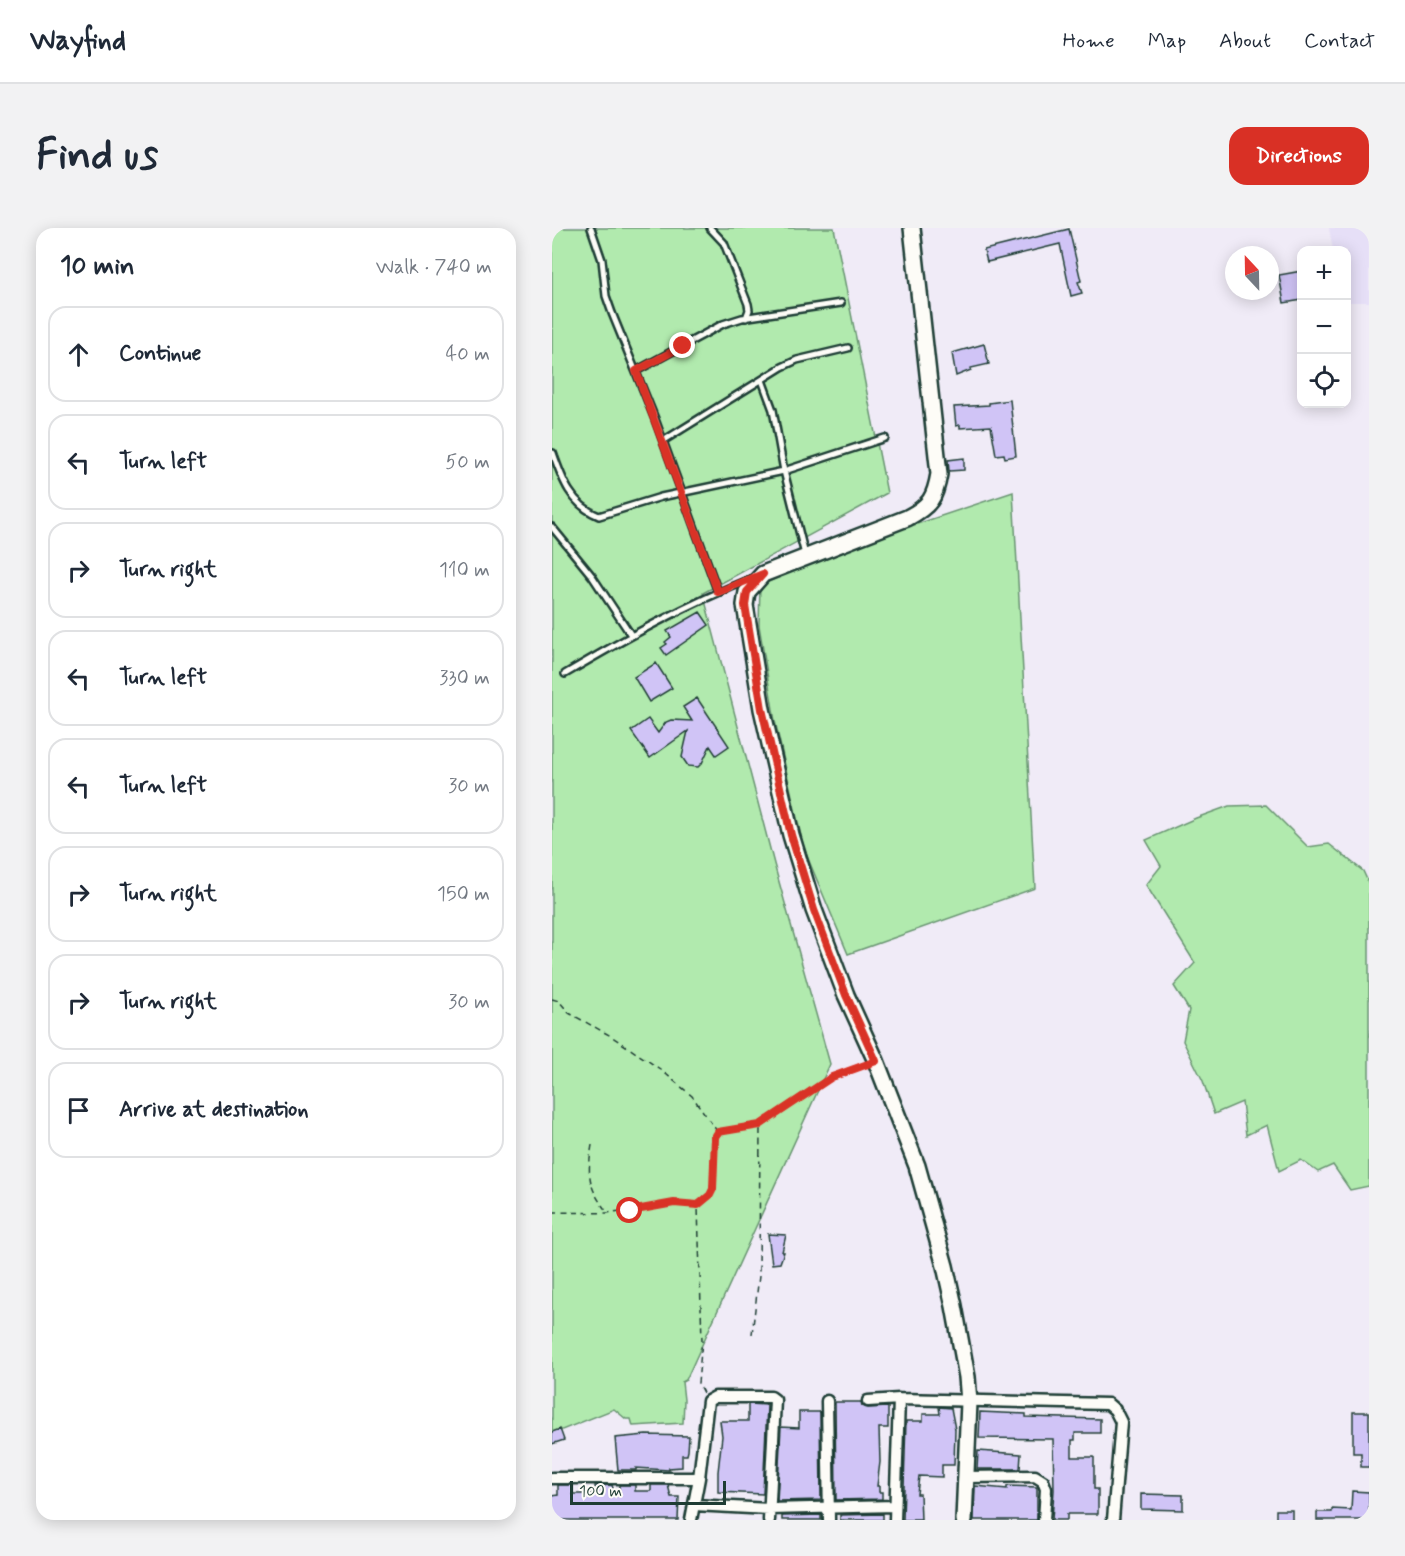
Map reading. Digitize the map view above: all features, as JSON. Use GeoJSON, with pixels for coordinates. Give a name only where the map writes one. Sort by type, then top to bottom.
{"type":"FeatureCollection","features":[{"type":"Feature","properties":{"kind":"street"},"geometry":{"type":"LineString","coordinates":[[912,228],[939,474],[936,491],[922,510],[907,518],[763,574],[747,592],[745,605],[762,709],[791,835],[814,910],[846,995],[906,1136],[928,1203],[954,1306],[969,1401],[964,1520]]}},
{"type":"Feature","properties":{"kind":"street"},"geometry":{"type":"LineString","coordinates":[[692,1520],[708,1401],[715,1397],[771,1397],[775,1400],[769,1514]]}},
{"type":"Feature","properties":{"kind":"street"},"geometry":{"type":"LineString","coordinates":[[895,1520],[898,1399]]}},
{"type":"Feature","properties":{"kind":"street"},"geometry":{"type":"LineString","coordinates":[[868,1401],[898,1399],[1108,1404],[1115,1410],[1121,1422],[1113,1520]]}},
{"type":"Feature","properties":{"kind":"street"},"geometry":{"type":"LineString","coordinates":[[827,1401],[829,1520]]}},
{"type":"Feature","properties":{"kind":"street"},"geometry":{"type":"LineString","coordinates":[[965,1477],[1035,1476],[1043,1480],[1046,1490],[1044,1520]]}},
{"type":"Feature","properties":{"kind":"street"},"geometry":{"type":"LineString","coordinates":[[552,1478],[699,1478]]}},
{"type":"Feature","properties":{"kind":"street"},"geometry":{"type":"LineString","coordinates":[[694,1505],[769,1514],[829,1508],[895,1506]]}},
{"type":"Feature","properties":{"kind":"lane"},"geometry":{"type":"LineString","coordinates":[[591,228],[602,260],[606,296],[663,441],[718,592]]}},
{"type":"Feature","properties":{"kind":"lane"},"geometry":{"type":"LineString","coordinates":[[710,228],[724,243],[732,263],[748,304],[749,310],[746,318]]}},
{"type":"Feature","properties":{"kind":"lane"},"geometry":{"type":"LineString","coordinates":[[636,371],[714,327],[746,318],[841,303]]}},
{"type":"Feature","properties":{"kind":"lane"},"geometry":{"type":"LineString","coordinates":[[663,441],[797,360],[848,348]]}},
{"type":"Feature","properties":{"kind":"lane"},"geometry":{"type":"LineString","coordinates":[[762,380],[774,410],[784,471],[806,557]]}},
{"type":"Feature","properties":{"kind":"lane"},"geometry":{"type":"LineString","coordinates":[[553,453],[562,480],[571,495],[584,508],[599,516],[681,493],[784,471],[885,438]]}},
{"type":"Feature","properties":{"kind":"lane"},"geometry":{"type":"LineString","coordinates":[[552,527],[592,576],[631,635]]}},
{"type":"Feature","properties":{"kind":"lane"},"geometry":{"type":"LineString","coordinates":[[565,674],[631,635],[718,592],[763,574]]}},
{"type":"Feature","properties":{"kind":"path"},"geometry":{"type":"LineString","coordinates":[[552,999],[559,1001],[569,1012],[611,1036],[660,1069],[692,1096],[718,1132]]}},
{"type":"Feature","properties":{"kind":"path"},"geometry":{"type":"LineString","coordinates":[[718,1132],[760,1125],[832,1077],[876,1061]]}},
{"type":"Feature","properties":{"kind":"path"},"geometry":{"type":"LineString","coordinates":[[752,1334],[759,1276],[760,1125]]}},
{"type":"Feature","properties":{"kind":"path"},"geometry":{"type":"LineString","coordinates":[[552,1212],[607,1213],[674,1203],[698,1205],[710,1195],[713,1189],[715,1137],[718,1132]]}},
{"type":"Feature","properties":{"kind":"path"},"geometry":{"type":"LineString","coordinates":[[592,1145],[589,1181],[594,1194],[607,1213]]}},
{"type":"Feature","properties":{"kind":"path"},"geometry":{"type":"LineString","coordinates":[[698,1205],[702,1341],[698,1383],[708,1401]]}},
{"type":"Feature","properties":{"kind":"shaded area"},"geometry":{"type":"Polygon","coordinates":[[[1329,228],[1369,228],[1369,302],[1351,302],[1351,246],[1332,246],[1329,228]]]}},
{"type":"Feature","properties":{"kind":"green space"},"geometry":{"type":"Polygon","coordinates":[[[552,228],[834,228],[887,493],[703,593],[774,864],[830,1064],[686,1380],[682,1382],[683,1423],[633,1426],[631,1419],[626,1419],[614,1409],[552,1434],[552,228]]]}},
{"type":"Feature","properties":{"kind":"green space"},"geometry":{"type":"Polygon","coordinates":[[[1013,492],[1035,888],[848,954],[804,849],[775,721],[759,625],[760,586],[830,553],[1013,492]]]}},
{"type":"Feature","properties":{"kind":"green space"},"geometry":{"type":"Polygon","coordinates":[[[1266,805],[1308,847],[1329,844],[1363,871],[1369,884],[1369,1186],[1350,1190],[1333,1165],[1318,1172],[1301,1160],[1279,1171],[1267,1125],[1246,1135],[1242,1102],[1214,1114],[1203,1081],[1183,1041],[1189,1010],[1174,986],[1195,963],[1146,885],[1161,866],[1146,840],[1229,806],[1266,805]]]}},
{"type":"Feature","properties":{"kind":"building"},"geometry":{"type":"Polygon","coordinates":[[[1069,229],[1082,293],[1071,296],[1060,244],[987,262],[984,250],[1069,229]]]}},
{"type":"Feature","properties":{"kind":"building"},"geometry":{"type":"Polygon","coordinates":[[[1297,272],[1297,301],[1284,303],[1279,275],[1297,272]]]}},
{"type":"Feature","properties":{"kind":"building"},"geometry":{"type":"Polygon","coordinates":[[[984,344],[989,364],[971,368],[956,376],[952,353],[984,344]]]}},
{"type":"Feature","properties":{"kind":"building"},"geometry":{"type":"Polygon","coordinates":[[[1010,400],[1016,456],[1005,458],[1004,454],[996,455],[991,426],[960,428],[960,425],[956,426],[954,407],[989,405],[989,403],[1010,400]]]}},
{"type":"Feature","properties":{"kind":"building"},"geometry":{"type":"Polygon","coordinates":[[[964,458],[964,470],[949,471],[948,460],[964,458]]]}},
{"type":"Feature","properties":{"kind":"building"},"geometry":{"type":"Polygon","coordinates":[[[700,612],[709,625],[666,655],[661,648],[671,637],[667,631],[700,612]]]}},
{"type":"Feature","properties":{"kind":"building"},"geometry":{"type":"Polygon","coordinates":[[[656,663],[672,688],[649,702],[634,677],[656,663]]]}},
{"type":"Feature","properties":{"kind":"building"},"geometry":{"type":"Polygon","coordinates":[[[697,698],[729,746],[716,755],[710,746],[698,767],[688,766],[682,757],[688,731],[650,758],[631,731],[648,719],[658,733],[666,722],[671,720],[692,721],[683,707],[697,698]]]}},
{"type":"Feature","properties":{"kind":"building"},"geometry":{"type":"Polygon","coordinates":[[[768,1234],[786,1235],[780,1263],[772,1264],[768,1234]]]}},
{"type":"Feature","properties":{"kind":"building"},"geometry":{"type":"Polygon","coordinates":[[[835,1402],[861,1402],[862,1406],[868,1408],[888,1407],[888,1428],[879,1428],[880,1462],[877,1486],[879,1486],[879,1492],[882,1492],[882,1499],[836,1500],[835,1402]]]}},
{"type":"Feature","properties":{"kind":"building"},"geometry":{"type":"Polygon","coordinates":[[[748,1404],[767,1405],[763,1494],[718,1492],[722,1436],[720,1421],[748,1421],[748,1404]]]}},
{"type":"Feature","properties":{"kind":"building"},"geometry":{"type":"Polygon","coordinates":[[[939,1407],[951,1408],[955,1429],[954,1465],[942,1465],[942,1477],[919,1476],[917,1494],[920,1494],[921,1520],[903,1520],[906,1421],[923,1421],[923,1414],[940,1414],[939,1407]]]}},
{"type":"Feature","properties":{"kind":"building"},"geometry":{"type":"Polygon","coordinates":[[[799,1412],[820,1412],[821,1500],[777,1501],[781,1427],[799,1428],[799,1412]]]}},
{"type":"Feature","properties":{"kind":"building"},"geometry":{"type":"Polygon","coordinates":[[[980,1412],[1026,1414],[1026,1417],[1100,1419],[1100,1433],[1075,1433],[1075,1440],[1072,1440],[1072,1457],[1094,1457],[1094,1489],[1098,1489],[1098,1514],[1067,1514],[1067,1520],[1052,1520],[1053,1439],[979,1438],[980,1412]]]}},
{"type":"Feature","properties":{"kind":"building"},"geometry":{"type":"Polygon","coordinates":[[[1353,1412],[1369,1412],[1369,1467],[1361,1467],[1361,1453],[1353,1453],[1353,1412]]]}},
{"type":"Feature","properties":{"kind":"building"},"geometry":{"type":"Polygon","coordinates":[[[560,1429],[564,1440],[552,1444],[552,1432],[560,1429]]]}},
{"type":"Feature","properties":{"kind":"building"},"geometry":{"type":"Polygon","coordinates":[[[646,1435],[689,1436],[687,1455],[682,1455],[682,1467],[669,1468],[669,1470],[636,1468],[636,1470],[618,1470],[615,1438],[646,1435]]]}},
{"type":"Feature","properties":{"kind":"building"},"geometry":{"type":"Polygon","coordinates":[[[978,1451],[1021,1454],[1020,1469],[977,1469],[978,1451]]]}},
{"type":"Feature","properties":{"kind":"building"},"geometry":{"type":"Polygon","coordinates":[[[558,1485],[573,1485],[573,1494],[589,1494],[596,1493],[595,1486],[612,1485],[614,1492],[619,1491],[619,1485],[635,1485],[635,1491],[651,1491],[651,1485],[668,1485],[671,1497],[679,1497],[678,1520],[552,1520],[552,1496],[558,1495],[558,1485]]]}},
{"type":"Feature","properties":{"kind":"building"},"geometry":{"type":"Polygon","coordinates":[[[975,1486],[1007,1489],[1007,1486],[1037,1487],[1037,1520],[974,1520],[975,1486]]]}},
{"type":"Feature","properties":{"kind":"building"},"geometry":{"type":"Polygon","coordinates":[[[1352,1491],[1369,1492],[1369,1520],[1317,1520],[1317,1512],[1332,1512],[1332,1509],[1351,1510],[1352,1491]]]}},
{"type":"Feature","properties":{"kind":"building"},"geometry":{"type":"Polygon","coordinates":[[[1141,1494],[1183,1495],[1183,1510],[1141,1509],[1141,1494]]]}},
{"type":"Feature","properties":{"kind":"building"},"geometry":{"type":"Polygon","coordinates":[[[1276,1510],[1292,1510],[1292,1520],[1276,1520],[1276,1510]]]}},
{"type":"Feature","properties":{"kind":"building"},"geometry":{"type":"Polygon","coordinates":[[[883,1514],[883,1520],[840,1520],[840,1515],[883,1514]]]}},
{"type":"Feature","properties":{"kind":"building"},"geometry":{"type":"Polygon","coordinates":[[[821,1515],[821,1520],[782,1520],[782,1516],[821,1515]]]}},
{"type":"Feature","properties":{"kind":"route"},"geometry":{"type":"LineString","coordinates":[[630,1211],[674,1203],[698,1205],[710,1195],[713,1189],[715,1137],[718,1132],[760,1125],[832,1077],[876,1061],[846,995],[814,910],[791,835],[762,709],[745,605],[747,592],[763,574],[718,592],[636,371],[683,346]]}}]}
